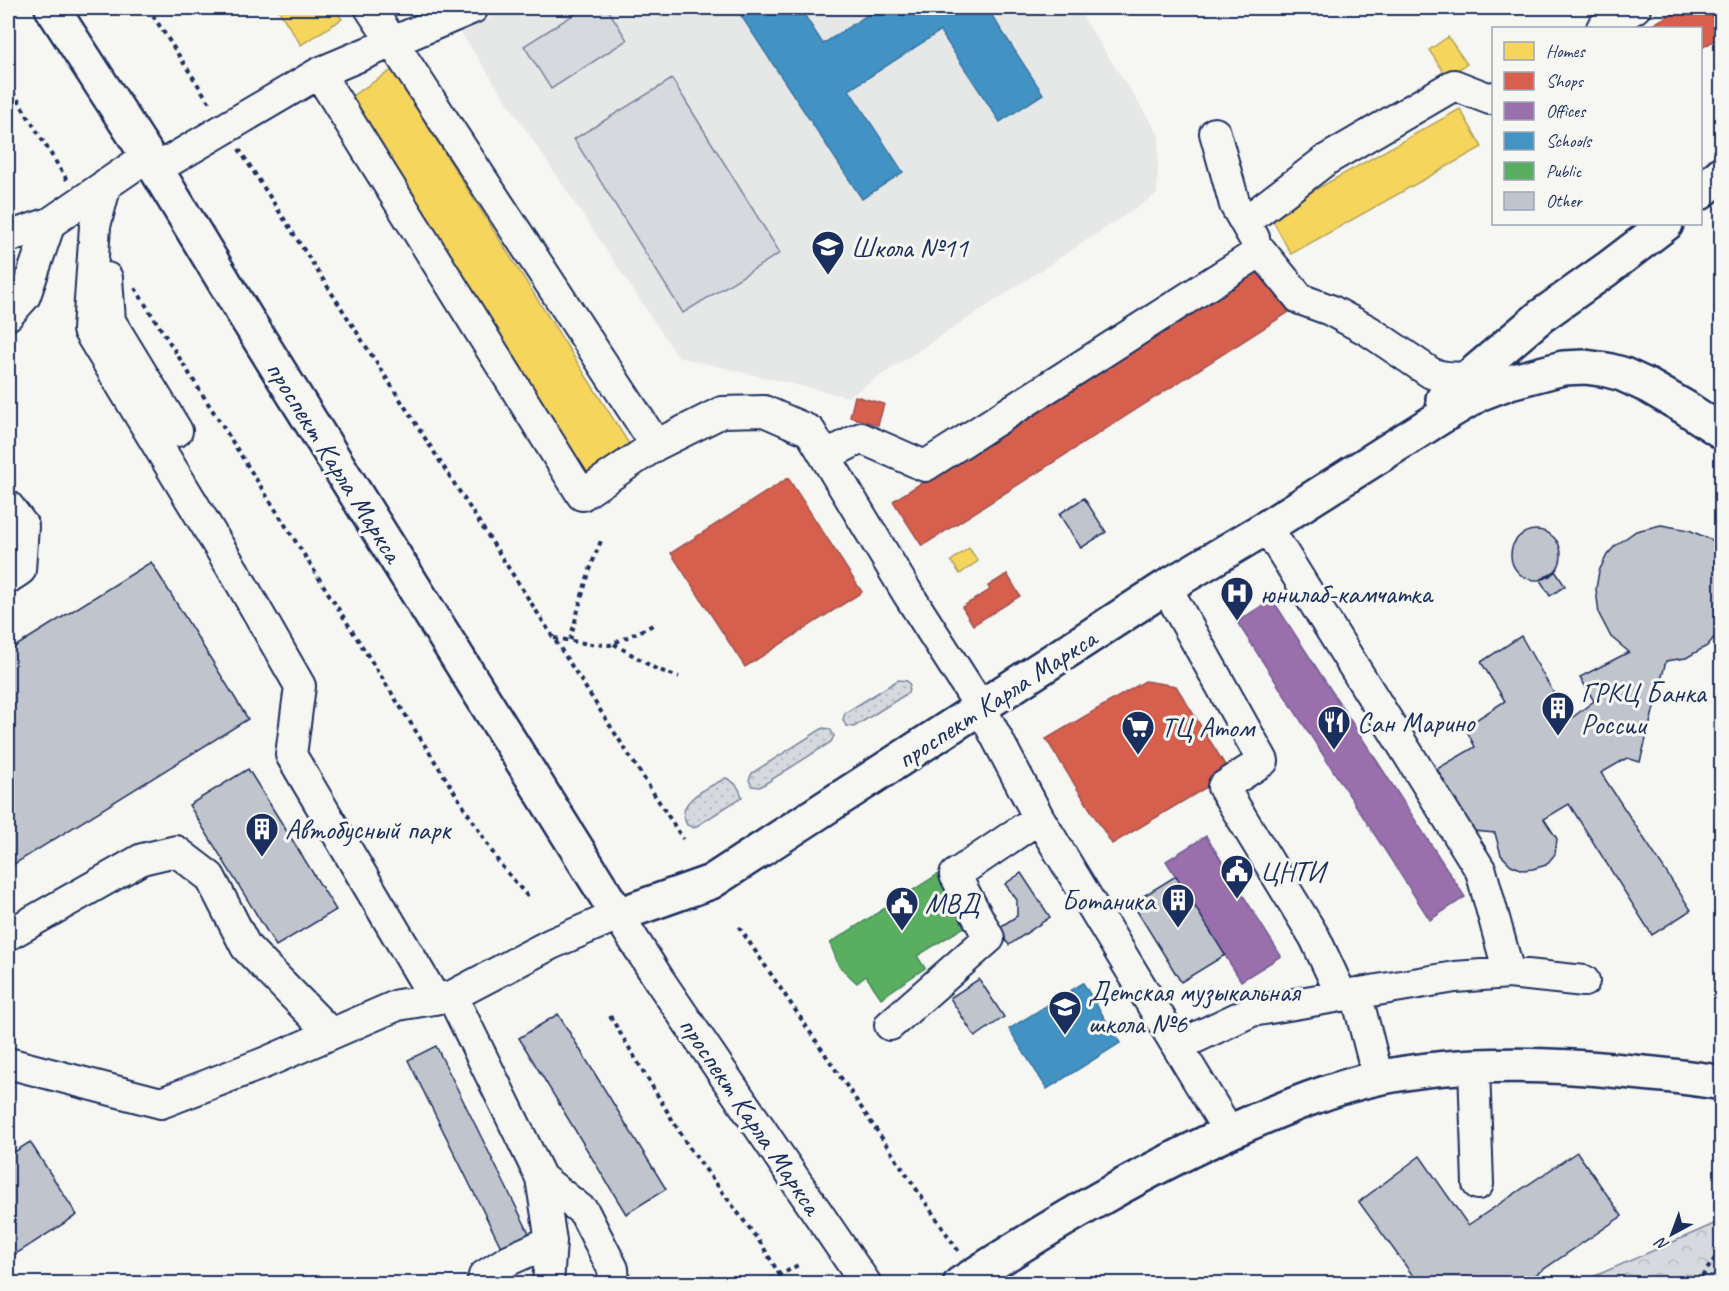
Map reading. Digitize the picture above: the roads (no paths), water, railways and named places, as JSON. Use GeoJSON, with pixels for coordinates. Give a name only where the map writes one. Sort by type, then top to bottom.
{"type":"FeatureCollection","features":[{"type":"Feature","properties":{"kind":"main road","name":"проспект Карла Маркса"},"geometry":{"type":"LineString","coordinates":[[52,8],[152,163],[618,915],[711,882],[1166,587],[1365,465]]}},
{"type":"Feature","properties":{"kind":"main road"},"geometry":{"type":"LineString","coordinates":[[1702,192],[1722,173]]}},
{"type":"Feature","properties":{"kind":"main road"},"geometry":{"type":"LineString","coordinates":[[1365,465],[1541,316],[1665,225]]}},
{"type":"Feature","properties":{"kind":"main road"},"geometry":{"type":"LineString","coordinates":[[1365,465],[1481,393],[1510,382],[1563,368],[1585,367],[1622,374],[1686,408],[1722,432]]}},
{"type":"Feature","properties":{"kind":"main road"},"geometry":{"type":"LineString","coordinates":[[967,1279],[1094,1201],[1166,1162],[1308,1098],[1378,1078],[1474,1066],[1566,1065],[1681,1076],[1722,1083]]}},
{"type":"Feature","properties":{"kind":"street"},"geometry":{"type":"LineString","coordinates":[[370,8],[656,445]]}},
{"type":"Feature","properties":{"kind":"street"},"geometry":{"type":"LineString","coordinates":[[473,8],[319,73],[225,128],[106,184],[88,214],[87,330],[300,686],[291,754],[443,997],[541,1178],[551,1241],[548,1284]]}},
{"type":"Feature","properties":{"kind":"street"},"geometry":{"type":"LineString","coordinates":[[1604,27],[1635,8]]}},
{"type":"Feature","properties":{"kind":"street"},"geometry":{"type":"LineString","coordinates":[[319,73],[582,495],[656,445],[722,412],[764,411],[810,431],[908,594],[981,708],[1039,818],[1229,1132]]}},
{"type":"Feature","properties":{"kind":"street"},"geometry":{"type":"LineString","coordinates":[[1245,222],[1326,160],[1454,85],[1492,98]]}},
{"type":"Feature","properties":{"kind":"street"},"geometry":{"type":"LineString","coordinates":[[1215,133],[1235,205],[1261,251],[1300,299],[1330,310],[1370,331],[1434,374],[1469,377],[1563,368]]}},
{"type":"Feature","properties":{"kind":"street"},"geometry":{"type":"LineString","coordinates":[[8,237],[50,223],[88,214]]}},
{"type":"Feature","properties":{"kind":"street"},"geometry":{"type":"LineString","coordinates":[[88,214],[107,281],[110,321],[177,431]]}},
{"type":"Feature","properties":{"kind":"street"},"geometry":{"type":"LineString","coordinates":[[8,315],[25,296],[50,223]]}},
{"type":"Feature","properties":{"kind":"street"},"geometry":{"type":"LineString","coordinates":[[825,456],[861,438],[925,466],[1261,251]]}},
{"type":"Feature","properties":{"kind":"street"},"geometry":{"type":"LineString","coordinates":[[8,506],[23,526],[20,570],[8,578]]}},
{"type":"Feature","properties":{"kind":"street"},"geometry":{"type":"LineString","coordinates":[[1267,527],[1481,871],[1509,973]]}},
{"type":"Feature","properties":{"kind":"street"},"geometry":{"type":"LineString","coordinates":[[1166,587],[1263,761],[1223,787],[1349,994],[1378,1078]]}},
{"type":"Feature","properties":{"kind":"street"},"geometry":{"type":"LineString","coordinates":[[890,1025],[988,938],[955,875],[1039,818]]}},
{"type":"Feature","properties":{"kind":"street"},"geometry":{"type":"LineString","coordinates":[[8,935],[142,859],[176,851],[210,877],[246,947],[331,1034]]}},
{"type":"Feature","properties":{"kind":"street"},"geometry":{"type":"LineString","coordinates":[[8,1064],[161,1103],[264,1063],[398,1005],[443,997],[550,944],[618,915]]}},
{"type":"Feature","properties":{"kind":"street","name":"проспект Карла Маркса"},"geometry":{"type":"LineString","coordinates":[[618,915],[660,981],[866,1284]]}},
{"type":"Feature","properties":{"kind":"street"},"geometry":{"type":"LineString","coordinates":[[1178,1046],[1252,1011],[1455,977],[1509,973],[1584,981]]}},
{"type":"Feature","properties":{"kind":"street"},"geometry":{"type":"LineString","coordinates":[[1474,1066],[1478,1184]]}},
{"type":"Feature","properties":{"kind":"street"},"geometry":{"type":"LineString","coordinates":[[541,1178],[584,1212],[613,1269],[614,1284]]}},
{"type":"Feature","properties":{"kind":"street"},"geometry":{"type":"LineString","coordinates":[[482,1284],[484,1276],[509,1260],[551,1241]]}},
{"type":"Feature","properties":{"kind":"place","name":"Школа №11"},"geometry":{"type":"Point","coordinates":[828,276]}},
{"type":"Feature","properties":{"kind":"place","name":"юнилаб-камчатка"},"geometry":{"type":"Point","coordinates":[1237,622]}},
{"type":"Feature","properties":{"kind":"place","name":"ГРКЦ Банка России"},"geometry":{"type":"Point","coordinates":[1558,737]}},
{"type":"Feature","properties":{"kind":"place","name":"Сан Марино"},"geometry":{"type":"Point","coordinates":[1334,751]}},
{"type":"Feature","properties":{"kind":"place","name":"ТЦ Атом"},"geometry":{"type":"Point","coordinates":[1138,756]}},
{"type":"Feature","properties":{"kind":"place","name":"Автобусный парк"},"geometry":{"type":"Point","coordinates":[262,858]}},
{"type":"Feature","properties":{"kind":"place","name":"ЦНТИ"},"geometry":{"type":"Point","coordinates":[1237,900]}},
{"type":"Feature","properties":{"kind":"place","name":"Ботаника"},"geometry":{"type":"Point","coordinates":[1178,929]}},
{"type":"Feature","properties":{"kind":"place","name":"МВД"},"geometry":{"type":"Point","coordinates":[902,932]}},
{"type":"Feature","properties":{"kind":"place","name":"Детская музыкальная школа №6"},"geometry":{"type":"Point","coordinates":[1065,1036]}}]}
